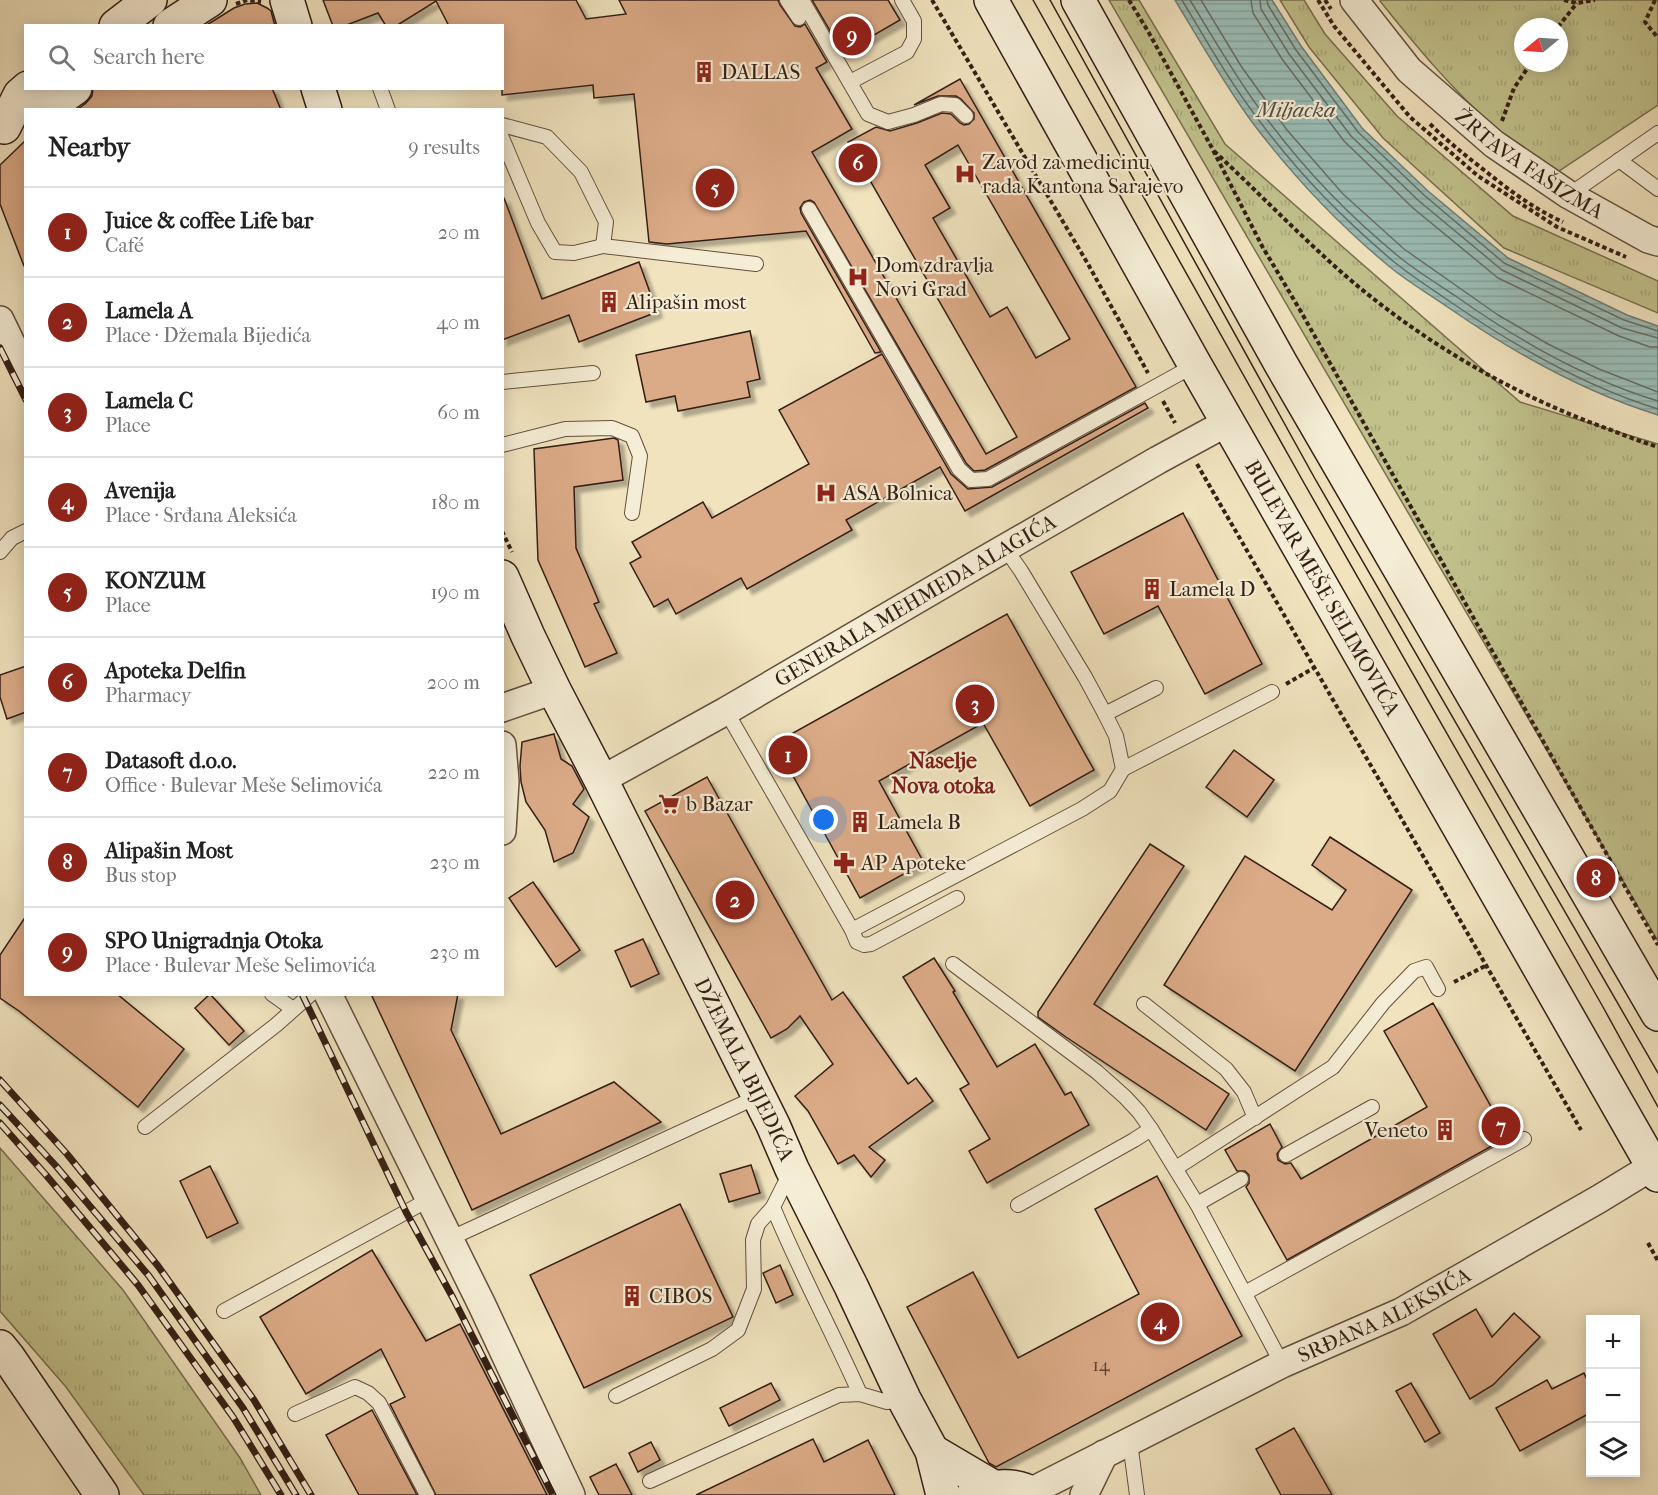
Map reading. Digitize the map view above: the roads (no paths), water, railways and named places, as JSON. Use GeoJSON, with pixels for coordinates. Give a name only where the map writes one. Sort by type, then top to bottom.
{"type":"FeatureCollection","features":[{"type":"Feature","properties":{"kind":"main road"},"geometry":{"type":"LineString","coordinates":[[119,24],[150,0]]}},
{"type":"Feature","properties":{"kind":"main road","name":"BULEVAR MEŠE SELIMOVIĆA"},"geometry":{"type":"LineString","coordinates":[[991,0],[1195,365],[1656,1168]]}},
{"type":"Feature","properties":{"kind":"main road"},"geometry":{"type":"LineString","coordinates":[[1078,0],[1287,374],[1658,1014]]}},
{"type":"Feature","properties":{"kind":"main road"},"geometry":{"type":"LineString","coordinates":[[174,24],[222,2]]}},
{"type":"Feature","properties":{"kind":"main road"},"geometry":{"type":"LineString","coordinates":[[277,2],[294,24]]}},
{"type":"Feature","properties":{"kind":"main road"},"geometry":{"type":"LineString","coordinates":[[10,125],[20,95],[26,90]]}},
{"type":"Feature","properties":{"kind":"main road"},"geometry":{"type":"LineString","coordinates":[[47,108],[72,90]]}},
{"type":"Feature","properties":{"kind":"main road"},"geometry":{"type":"LineString","coordinates":[[319,90],[324,108]]}},
{"type":"Feature","properties":{"kind":"main road","name":"DŽEMALA BIJEDIĆA"},"geometry":{"type":"LineString","coordinates":[[504,582],[554,690],[759,1096],[904,1399],[932,1451],[943,1495]]}},
{"type":"Feature","properties":{"kind":"main road"},"geometry":{"type":"LineString","coordinates":[[0,1347],[102,1495]]}},
{"type":"Feature","properties":{"kind":"main road"},"geometry":{"type":"LineString","coordinates":[[932,1451],[983,1491],[1012,1486],[1032,1494]]}},
{"type":"Feature","properties":{"kind":"street","name":"ŽRTAVA FAŠIZMA"},"geometry":{"type":"LineString","coordinates":[[1353,0],[1410,70],[1494,144],[1569,195],[1648,239],[1658,242]]}},
{"type":"Feature","properties":{"kind":"street"},"geometry":{"type":"LineString","coordinates":[[0,320],[24,370]]}},
{"type":"Feature","properties":{"kind":"street","name":"GENERALA MEHMEDA ALAGIĆA"},"geometry":{"type":"LineString","coordinates":[[601,780],[726,711],[1005,548],[1228,422]]}},
{"type":"Feature","properties":{"kind":"street"},"geometry":{"type":"LineString","coordinates":[[504,707],[554,690]]}},
{"type":"Feature","properties":{"kind":"street"},"geometry":{"type":"LineString","coordinates":[[329,996],[430,1199],[571,1495]]}},
{"type":"Feature","properties":{"kind":"street","name":"SRĐANA ALEKSIĆA"},"geometry":{"type":"LineString","coordinates":[[1032,1494],[1104,1454],[1282,1364],[1401,1311],[1656,1168]]}},
{"type":"Feature","properties":{"kind":"street"},"geometry":{"type":"LineString","coordinates":[[1084,1495],[1104,1454]]}},
{"type":"Feature","properties":{"kind":"lane"},"geometry":{"type":"LineString","coordinates":[[787,0],[799,18]]}},
{"type":"Feature","properties":{"kind":"lane"},"geometry":{"type":"LineString","coordinates":[[802,0],[868,114],[888,122],[941,104],[955,105],[966,116]]}},
{"type":"Feature","properties":{"kind":"lane"},"geometry":{"type":"LineString","coordinates":[[850,82],[907,52],[914,39],[914,21],[902,0]]}},
{"type":"Feature","properties":{"kind":"lane"},"geometry":{"type":"LineString","coordinates":[[381,90],[387,108]]}},
{"type":"Feature","properties":{"kind":"lane"},"geometry":{"type":"LineString","coordinates":[[504,126],[547,137],[581,172],[606,222],[603,246]]}},
{"type":"Feature","properties":{"kind":"lane"},"geometry":{"type":"LineString","coordinates":[[1569,195],[1658,133]]}},
{"type":"Feature","properties":{"kind":"lane"},"geometry":{"type":"LineString","coordinates":[[504,143],[538,223],[555,252],[574,253],[603,246],[756,264]]}},
{"type":"Feature","properties":{"kind":"lane"},"geometry":{"type":"LineString","coordinates":[[1619,160],[1658,189]]}},
{"type":"Feature","properties":{"kind":"lane"},"geometry":{"type":"LineString","coordinates":[[809,209],[959,469],[971,480],[988,479],[1195,365]]}},
{"type":"Feature","properties":{"kind":"lane"},"geometry":{"type":"LineString","coordinates":[[504,382],[593,373]]}},
{"type":"Feature","properties":{"kind":"lane"},"geometry":{"type":"LineString","coordinates":[[504,444],[565,429],[612,428],[632,436],[640,456],[632,513]]}},
{"type":"Feature","properties":{"kind":"lane"},"geometry":{"type":"LineString","coordinates":[[0,552],[12,538],[24,532]]}},
{"type":"Feature","properties":{"kind":"lane"},"geometry":{"type":"LineString","coordinates":[[1005,548],[1033,590],[1105,714],[1116,735],[1124,769]]}},
{"type":"Feature","properties":{"kind":"lane"},"geometry":{"type":"LineString","coordinates":[[1105,714],[1156,688]]}},
{"type":"Feature","properties":{"kind":"lane"},"geometry":{"type":"LineString","coordinates":[[852,930],[1082,809],[1110,791],[1124,769],[1272,692]]}},
{"type":"Feature","properties":{"kind":"lane"},"geometry":{"type":"LineString","coordinates":[[726,711],[857,942],[864,945],[871,944],[957,898]]}},
{"type":"Feature","properties":{"kind":"lane"},"geometry":{"type":"LineString","coordinates":[[953,964],[1097,1072],[1138,1112],[1197,1204],[1282,1364]]}},
{"type":"Feature","properties":{"kind":"lane"},"geometry":{"type":"LineString","coordinates":[[1176,1168],[1333,1067],[1383,1003],[1414,971],[1426,967],[1438,989]]}},
{"type":"Feature","properties":{"kind":"lane"},"geometry":{"type":"LineString","coordinates":[[276,996],[293,1009]]}},
{"type":"Feature","properties":{"kind":"lane"},"geometry":{"type":"LineString","coordinates":[[145,1127],[276,1025],[309,996]]}},
{"type":"Feature","properties":{"kind":"lane"},"geometry":{"type":"LineString","coordinates":[[1144,1004],[1226,1069],[1244,1092],[1255,1118]]}},
{"type":"Feature","properties":{"kind":"lane"},"geometry":{"type":"LineString","coordinates":[[449,1239],[759,1096]]}},
{"type":"Feature","properties":{"kind":"lane"},"geometry":{"type":"LineString","coordinates":[[1286,1155],[1372,1107]]}},
{"type":"Feature","properties":{"kind":"lane"},"geometry":{"type":"LineString","coordinates":[[1018,1205],[1151,1129]]}},
{"type":"Feature","properties":{"kind":"lane"},"geometry":{"type":"LineString","coordinates":[[1245,1293],[1524,1139]]}},
{"type":"Feature","properties":{"kind":"lane"},"geometry":{"type":"LineString","coordinates":[[616,1396],[712,1349],[738,1330],[754,1289],[753,1240],[758,1224],[773,1207],[792,1169]]}},
{"type":"Feature","properties":{"kind":"lane"},"geometry":{"type":"LineString","coordinates":[[1197,1204],[1241,1179]]}},
{"type":"Feature","properties":{"kind":"lane"},"geometry":{"type":"LineString","coordinates":[[224,1311],[430,1199]]}},
{"type":"Feature","properties":{"kind":"lane"},"geometry":{"type":"LineString","coordinates":[[773,1207],[860,1394]]}},
{"type":"Feature","properties":{"kind":"lane"},"geometry":{"type":"LineString","coordinates":[[295,1414],[355,1387],[368,1394],[379,1403],[427,1495]]}},
{"type":"Feature","properties":{"kind":"lane"},"geometry":{"type":"LineString","coordinates":[[650,1481],[839,1395],[860,1394],[887,1402],[904,1399]]}},
{"type":"Feature","properties":{"kind":"lane"},"geometry":{"type":"LineString","coordinates":[[1130,1442],[1137,1495]]}},
{"type":"Feature","properties":{"kind":"water","name":"Miljacka"},"geometry":{"type":"Polygon","coordinates":[[[1175,0],[1272,0],[1301,46],[1362,128],[1428,191],[1508,258],[1627,315],[1658,326],[1658,415],[1603,395],[1524,356],[1411,283],[1371,251],[1317,199],[1267,142],[1232,93],[1175,0]]]}},
{"type":"Feature","properties":{"kind":"tram line"},"geometry":{"type":"LineString","coordinates":[[1033,0],[1658,1107]]}},
{"type":"Feature","properties":{"kind":"tram line"},"geometry":{"type":"LineString","coordinates":[[1050,0],[1314,477],[1658,1073]]}},
{"type":"Feature","properties":{"kind":"railway"},"geometry":{"type":"LineString","coordinates":[[0,348],[24,396]]}},
{"type":"Feature","properties":{"kind":"railway"},"geometry":{"type":"LineString","coordinates":[[303,996],[406,1212],[453,1298],[553,1495]]}},
{"type":"Feature","properties":{"kind":"railway"},"geometry":{"type":"LineString","coordinates":[[0,1080],[67,1154],[158,1266],[254,1400],[311,1495]]}},
{"type":"Feature","properties":{"kind":"railway"},"geometry":{"type":"LineString","coordinates":[[0,1105],[56,1166],[149,1276],[243,1408],[296,1495]]}},
{"type":"Feature","properties":{"kind":"railway"},"geometry":{"type":"LineString","coordinates":[[0,1123],[138,1285],[233,1417],[281,1495]]}},
{"type":"Feature","properties":{"kind":"place","name":"SPO Unigradnja Otoka"},"geometry":{"type":"Point","coordinates":[852,36]}},
{"type":"Feature","properties":{"kind":"place","name":"DALLAS"},"geometry":{"type":"Point","coordinates":[704,72]}},
{"type":"Feature","properties":{"kind":"place","name":"Apoteka Delfin"},"geometry":{"type":"Point","coordinates":[858,163]}},
{"type":"Feature","properties":{"kind":"place","name":"Zavod za medicinu rada Kantona Sarajevo"},"geometry":{"type":"Point","coordinates":[965,174]}},
{"type":"Feature","properties":{"kind":"place","name":"KONZUM"},"geometry":{"type":"Point","coordinates":[715,188]}},
{"type":"Feature","properties":{"kind":"place","name":"Dom zdravlja Novi Grad"},"geometry":{"type":"Point","coordinates":[858,277]}},
{"type":"Feature","properties":{"kind":"place","name":"Alipašin most"},"geometry":{"type":"Point","coordinates":[609,302]}},
{"type":"Feature","properties":{"kind":"place","name":"ASA Bolnica"},"geometry":{"type":"Point","coordinates":[826,493]}},
{"type":"Feature","properties":{"kind":"place","name":"Lamela D"},"geometry":{"type":"Point","coordinates":[1152,589]}},
{"type":"Feature","properties":{"kind":"place","name":"Lamela C"},"geometry":{"type":"Point","coordinates":[975,704]}},
{"type":"Feature","properties":{"kind":"place","name":"Juice & coffee Life bar"},"geometry":{"type":"Point","coordinates":[788,755]}},
{"type":"Feature","properties":{"kind":"place","name":"b Bazar"},"geometry":{"type":"Point","coordinates":[669,804]}},
{"type":"Feature","properties":{"kind":"place","name":"Lamela B"},"geometry":{"type":"Point","coordinates":[860,822]}},
{"type":"Feature","properties":{"kind":"place","name":"AP Apoteke"},"geometry":{"type":"Point","coordinates":[844,863]}},
{"type":"Feature","properties":{"kind":"place","name":"Alipašin Most"},"geometry":{"type":"Point","coordinates":[1596,878]}},
{"type":"Feature","properties":{"kind":"place","name":"Lamela A"},"geometry":{"type":"Point","coordinates":[735,900]}},
{"type":"Feature","properties":{"kind":"place","name":"Datasoft d.o.o."},"geometry":{"type":"Point","coordinates":[1501,1126]}},
{"type":"Feature","properties":{"kind":"place","name":"Veneto"},"geometry":{"type":"Point","coordinates":[1445,1130]}},
{"type":"Feature","properties":{"kind":"place","name":"CIBOS"},"geometry":{"type":"Point","coordinates":[632,1296]}},
{"type":"Feature","properties":{"kind":"place","name":"Avenija"},"geometry":{"type":"Point","coordinates":[1160,1322]}},
{"type":"Feature","properties":{"kind":"district","name":"Naselje Nova otoka"},"geometry":{"type":"Point","coordinates":[943,774]}}]}
